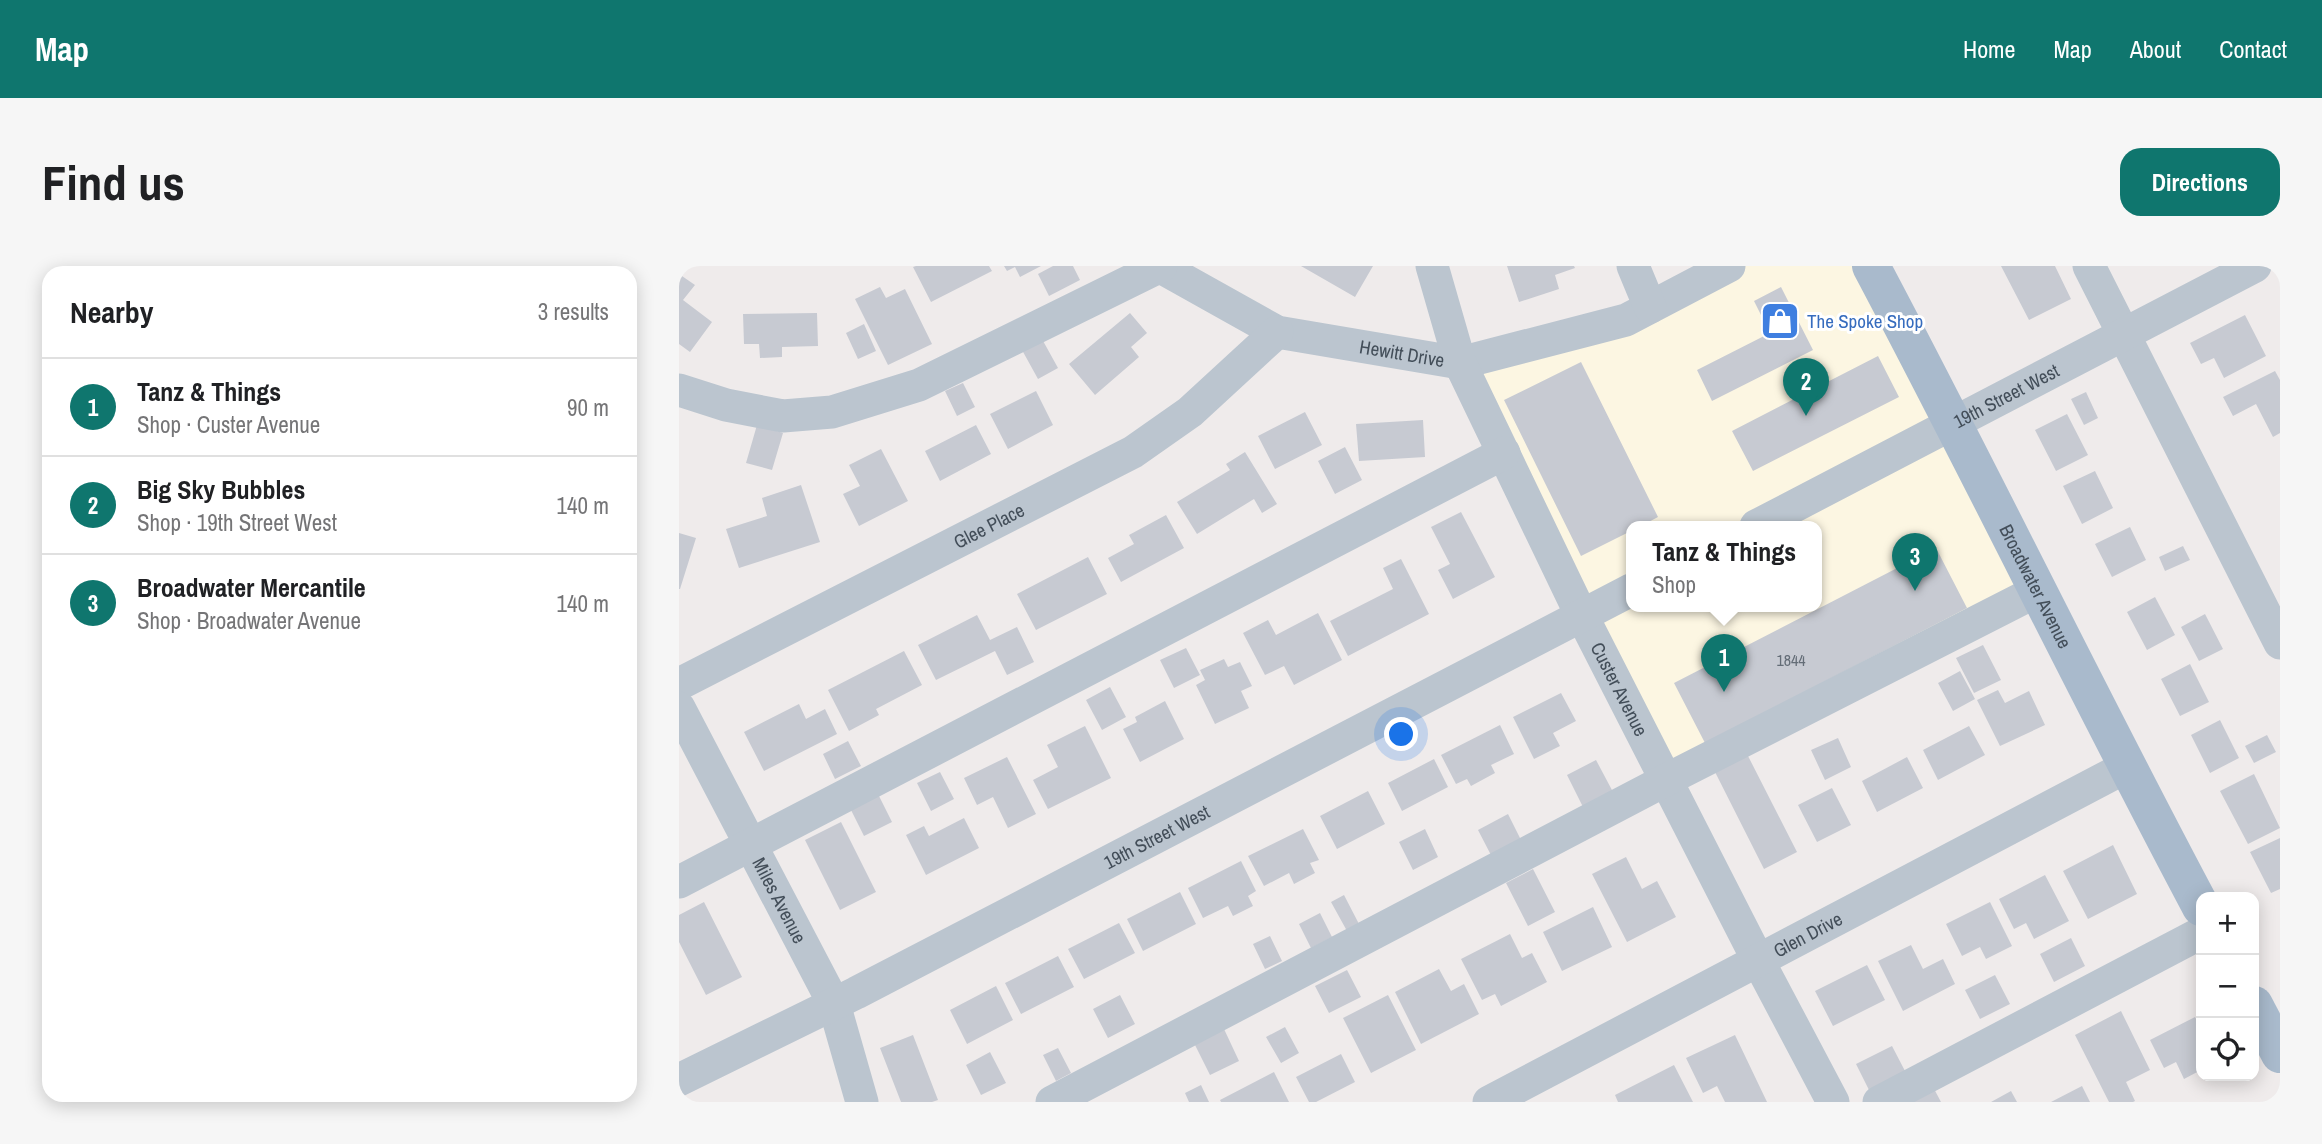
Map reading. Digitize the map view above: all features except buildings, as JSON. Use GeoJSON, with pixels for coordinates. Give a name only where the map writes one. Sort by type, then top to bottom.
{"type":"FeatureCollection","features":[{"type":"Feature","properties":{"kind":"main road","name":"Broadwater Avenue"},"geometry":{"type":"LineString","coordinates":[[1871,266],[1954,422],[2126,767],[2196,898]]}},
{"type":"Feature","properties":{"kind":"main road"},"geometry":{"type":"LineString","coordinates":[[2259,1014],[2280,1054]]}},
{"type":"Feature","properties":{"kind":"street","name":"Hewitt Drive"},"geometry":{"type":"LineString","coordinates":[[1160,266],[1277,332],[1460,363],[1626,320],[1729,266]]}},
{"type":"Feature","properties":{"kind":"street"},"geometry":{"type":"LineString","coordinates":[[679,390],[726,405],[783,416],[832,412],[919,385],[1160,266]]}},
{"type":"Feature","properties":{"kind":"street","name":"Custer Avenue"},"geometry":{"type":"LineString","coordinates":[[1432,266],[1460,363],[1582,615],[1833,1102]]}},
{"type":"Feature","properties":{"kind":"street"},"geometry":{"type":"LineString","coordinates":[[1633,266],[1650,307]]}},
{"type":"Feature","properties":{"kind":"street"},"geometry":{"type":"LineString","coordinates":[[2089,266],[2280,643]]}},
{"type":"Feature","properties":{"kind":"street","name":"19th Street West"},"geometry":{"type":"LineString","coordinates":[[1766,521],[2255,266]]}},
{"type":"Feature","properties":{"kind":"street","name":"Glee Place"},"geometry":{"type":"LineString","coordinates":[[679,684],[1133,452],[1190,412],[1277,332]]}},
{"type":"Feature","properties":{"kind":"street"},"geometry":{"type":"LineString","coordinates":[[679,881],[1504,453]]}},
{"type":"Feature","properties":{"kind":"street"},"geometry":{"type":"LineString","coordinates":[[1052,1102],[1666,780],[2039,590]]}},
{"type":"Feature","properties":{"kind":"street","name":"19th Street West"},"geometry":{"type":"LineString","coordinates":[[679,1080],[834,1004],[1626,593]]}},
{"type":"Feature","properties":{"kind":"street","name":"Miles Avenue"},"geometry":{"type":"LineString","coordinates":[[679,708],[834,1004],[862,1102]]}},
{"type":"Feature","properties":{"kind":"street","name":"Glen Drive"},"geometry":{"type":"LineString","coordinates":[[1489,1102],[2126,767]]}},
{"type":"Feature","properties":{"kind":"street"},"geometry":{"type":"LineString","coordinates":[[1879,1102],[2196,936]]}},
{"type":"Feature","properties":{"kind":"shaded area"},"geometry":{"type":"Polygon","coordinates":[[[1729,266],[1871,266],[2039,590],[1666,780],[1460,363],[1729,266]]]}},
{"type":"Feature","properties":{"kind":"place","name":"The Spoke Shop"},"geometry":{"type":"Point","coordinates":[1780,321]}},
{"type":"Feature","properties":{"kind":"place","name":"Big Sky Bubbles"},"geometry":{"type":"Point","coordinates":[1806,416]}},
{"type":"Feature","properties":{"kind":"place","name":"Broadwater Mercantile"},"geometry":{"type":"Point","coordinates":[1915,591]}},
{"type":"Feature","properties":{"kind":"place","name":"Tanz & Things"},"geometry":{"type":"Point","coordinates":[1724,692]}}]}
